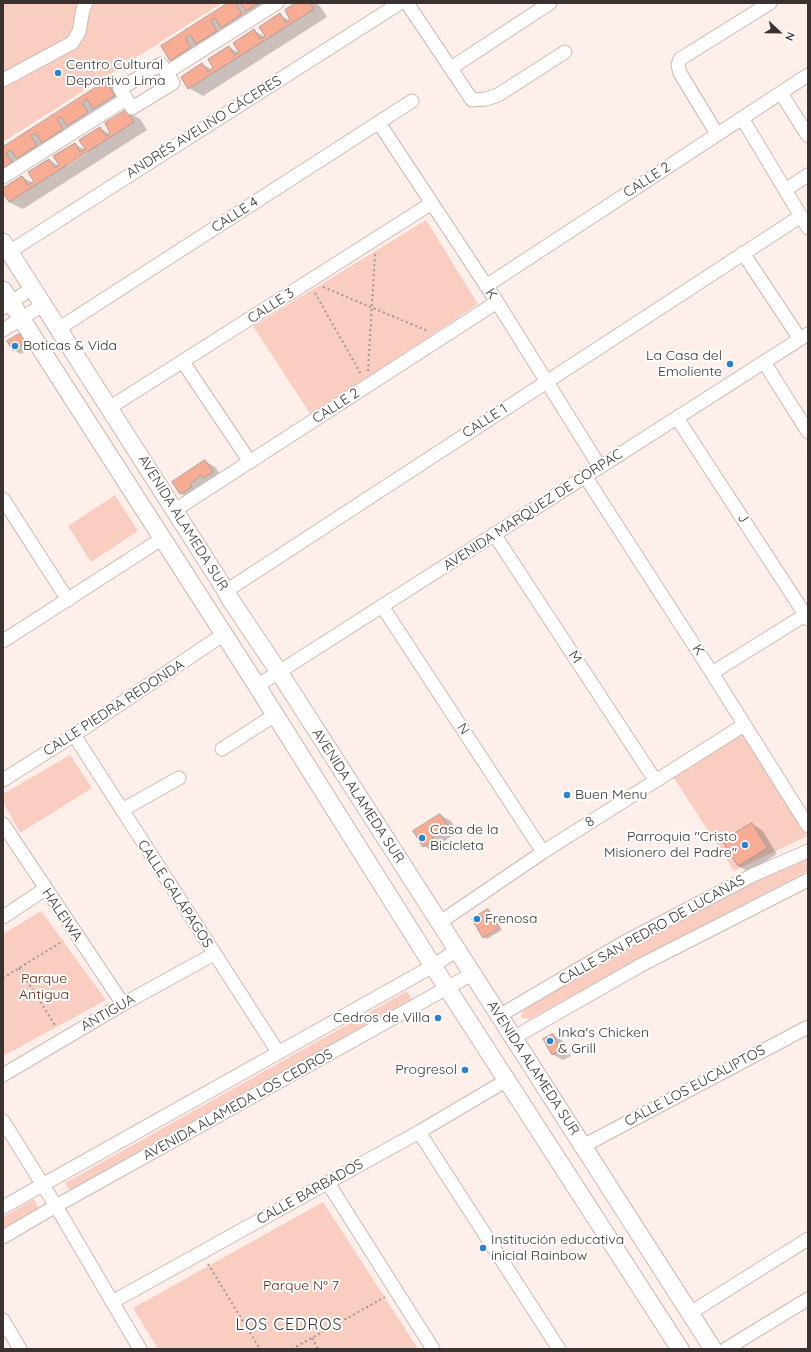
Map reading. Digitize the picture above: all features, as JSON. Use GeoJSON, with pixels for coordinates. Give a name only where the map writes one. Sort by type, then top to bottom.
{"type":"FeatureCollection","features":[{"type":"Feature","properties":{"kind":"main road","name":"AVENIDA ALAMEDA SUR"},"geometry":{"type":"LineString","coordinates":[[6,247],[175,510],[230,599],[279,672],[713,1349]]}},
{"type":"Feature","properties":{"kind":"main road","name":"AVENIDA ALAMEDA SUR"},"geometry":{"type":"LineString","coordinates":[[6,300],[21,318],[163,538],[447,988],[680,1349]]}},
{"type":"Feature","properties":{"kind":"street"},"geometry":{"type":"LineString","coordinates":[[3,80],[72,43],[79,32],[83,9],[86,3]]}},
{"type":"Feature","properties":{"kind":"street"},"geometry":{"type":"LineString","coordinates":[[166,73],[277,3]]}},
{"type":"Feature","properties":{"kind":"street","name":"ANDRÉS AVELINO CÁCERES"},"geometry":{"type":"LineString","coordinates":[[6,247],[400,3]]}},
{"type":"Feature","properties":{"kind":"street"},"geometry":{"type":"LineString","coordinates":[[407,3],[472,100],[486,99],[498,95],[565,52]]}},
{"type":"Feature","properties":{"kind":"street"},"geometry":{"type":"LineString","coordinates":[[451,68],[550,3]]}},
{"type":"Feature","properties":{"kind":"street"},"geometry":{"type":"LineString","coordinates":[[717,134],[680,73],[678,66],[680,59],[770,3]]}},
{"type":"Feature","properties":{"kind":"street"},"geometry":{"type":"LineString","coordinates":[[160,64],[173,83],[132,108],[126,99],[120,89],[160,64]]}},
{"type":"Feature","properties":{"kind":"street","name":"CALLE 2"},"geometry":{"type":"LineString","coordinates":[[486,286],[808,75]]}},
{"type":"Feature","properties":{"kind":"street"},"geometry":{"type":"LineString","coordinates":[[781,93],[808,136]]}},
{"type":"Feature","properties":{"kind":"street"},"geometry":{"type":"LineString","coordinates":[[3,177],[126,99]]}},
{"type":"Feature","properties":{"kind":"street","name":"CALLE 4"},"geometry":{"type":"LineString","coordinates":[[58,329],[412,101]]}},
{"type":"Feature","properties":{"kind":"street"},"geometry":{"type":"LineString","coordinates":[[742,118],[808,228]]}},
{"type":"Feature","properties":{"kind":"street","name":"K"},"geometry":{"type":"LineString","coordinates":[[379,123],[497,302],[600,467]]}},
{"type":"Feature","properties":{"kind":"street"},"geometry":{"type":"LineString","coordinates":[[785,190],[808,175]]}},
{"type":"Feature","properties":{"kind":"street","name":"CALLE 3"},"geometry":{"type":"LineString","coordinates":[[109,408],[432,203]]}},
{"type":"Feature","properties":{"kind":"street","name":"CALLE 1"},"geometry":{"type":"LineString","coordinates":[[226,591],[801,216]]}},
{"type":"Feature","properties":{"kind":"street"},"geometry":{"type":"LineString","coordinates":[[743,253],[804,336]]}},
{"type":"Feature","properties":{"kind":"street"},"geometry":{"type":"LineString","coordinates":[[6,300],[32,288]]}},
{"type":"Feature","properties":{"kind":"street","name":"CALLE 2"},"geometry":{"type":"LineString","coordinates":[[175,510],[497,302]]}},
{"type":"Feature","properties":{"kind":"street"},"geometry":{"type":"LineString","coordinates":[[3,330],[43,304]]}},
{"type":"Feature","properties":{"kind":"street","name":"AVENIDA MARQUEZ DE CORPAC"},"geometry":{"type":"LineString","coordinates":[[257,686],[804,336]]}},
{"type":"Feature","properties":{"kind":"street"},"geometry":{"type":"LineString","coordinates":[[183,362],[250,462]]}},
{"type":"Feature","properties":{"kind":"street"},"geometry":{"type":"LineString","coordinates":[[764,362],[808,432]]}},
{"type":"Feature","properties":{"kind":"street","name":"J"},"geometry":{"type":"LineString","coordinates":[[677,418],[807,617]]}},
{"type":"Feature","properties":{"kind":"street","name":"K"},"geometry":{"type":"LineString","coordinates":[[585,476],[712,673],[808,826]]}},
{"type":"Feature","properties":{"kind":"street"},"geometry":{"type":"LineString","coordinates":[[3,499],[68,600]]}},
{"type":"Feature","properties":{"kind":"street","name":"M"},"geometry":{"type":"LineString","coordinates":[[494,534],[655,780]]}},
{"type":"Feature","properties":{"kind":"street"},"geometry":{"type":"LineString","coordinates":[[3,641],[163,538]]}},
{"type":"Feature","properties":{"kind":"street","name":"N"},"geometry":{"type":"LineString","coordinates":[[382,606],[543,852]]}},
{"type":"Feature","properties":{"kind":"street"},"geometry":{"type":"LineString","coordinates":[[712,673],[807,617]]}},
{"type":"Feature","properties":{"kind":"street","name":"CALLE PIEDRA REDONDA"},"geometry":{"type":"LineString","coordinates":[[3,780],[74,735],[224,634]]}},
{"type":"Feature","properties":{"kind":"street"},"geometry":{"type":"LineString","coordinates":[[222,749],[276,715]]}},
{"type":"Feature","properties":{"kind":"street","name":"8"},"geometry":{"type":"LineString","coordinates":[[439,923],[543,852],[744,724]]}},
{"type":"Feature","properties":{"kind":"street","name":"CALLE GALÁPAGOS"},"geometry":{"type":"LineString","coordinates":[[74,735],[278,1052]]}},
{"type":"Feature","properties":{"kind":"street"},"geometry":{"type":"LineString","coordinates":[[122,810],[179,778]]}},
{"type":"Feature","properties":{"kind":"street","name":"HALEIWA"},"geometry":{"type":"LineString","coordinates":[[3,824],[123,1004]]}},
{"type":"Feature","properties":{"kind":"street","name":"CALLE SAN PEDRO DE LUCANAS"},"geometry":{"type":"LineString","coordinates":[[499,1016],[630,939],[753,875],[808,851]]}},
{"type":"Feature","properties":{"kind":"street","name":"CALLE SAN PEDRO DE LUCANAS"},"geometry":{"type":"LineString","coordinates":[[513,1038],[643,964],[808,880]]}},
{"type":"Feature","properties":{"kind":"street"},"geometry":{"type":"LineString","coordinates":[[3,917],[45,889]]}},
{"type":"Feature","properties":{"kind":"street","name":"AVENIDA ALAMEDA LOS CEDROS"},"geometry":{"type":"LineString","coordinates":[[3,1207],[433,966],[457,950]]}},
{"type":"Feature","properties":{"kind":"street","name":"ANTIGUA"},"geometry":{"type":"LineString","coordinates":[[3,1075],[123,1004],[214,954]]}},
{"type":"Feature","properties":{"kind":"street","name":"AVENIDA ALAMEDA LOS CEDROS"},"geometry":{"type":"LineString","coordinates":[[3,1237],[472,974]]}},
{"type":"Feature","properties":{"kind":"street","name":"CALLE LOS EUCALIPTOS"},"geometry":{"type":"LineString","coordinates":[[582,1146],[808,1027]]}},
{"type":"Feature","properties":{"kind":"street","name":"CALLE BARBADOS"},"geometry":{"type":"LineString","coordinates":[[112,1302],[419,1132],[507,1080]]}},
{"type":"Feature","properties":{"kind":"street"},"geometry":{"type":"LineString","coordinates":[[3,1121],[56,1206],[139,1349]]}},
{"type":"Feature","properties":{"kind":"street"},"geometry":{"type":"LineString","coordinates":[[419,1132],[559,1349]]}},
{"type":"Feature","properties":{"kind":"street"},"geometry":{"type":"LineString","coordinates":[[328,1183],[433,1349]]}},
{"type":"Feature","properties":{"kind":"street"},"geometry":{"type":"LineString","coordinates":[[690,1313],[808,1239]]}},
{"type":"Feature","properties":{"kind":"street"},"geometry":{"type":"LineString","coordinates":[[726,1349],[808,1299]]}},
{"type":"Feature","properties":{"kind":"street"},"geometry":{"type":"LineString","coordinates":[[3,1320],[20,1349]]}},
{"type":"Feature","properties":{"kind":"path"},"geometry":{"type":"LineString","coordinates":[[367,386],[376,238]]}},
{"type":"Feature","properties":{"kind":"path"},"geometry":{"type":"LineString","coordinates":[[309,281],[442,337]]}},
{"type":"Feature","properties":{"kind":"path"},"geometry":{"type":"LineString","coordinates":[[309,281],[367,386]]}},
{"type":"Feature","properties":{"kind":"path"},"geometry":{"type":"LineString","coordinates":[[3,978],[63,941]]}},
{"type":"Feature","properties":{"kind":"path"},"geometry":{"type":"LineString","coordinates":[[19,968],[56,1027]]}},
{"type":"Feature","properties":{"kind":"path"},"geometry":{"type":"LineString","coordinates":[[201,1253],[260,1349]]}},
{"type":"Feature","properties":{"kind":"path"},"geometry":{"type":"LineString","coordinates":[[292,1349],[396,1290]]}},
{"type":"Feature","properties":{"kind":"path"},"geometry":{"type":"LineString","coordinates":[[312,1338],[318,1349]]}},
{"type":"Feature","properties":{"kind":"green space","name":"Centro Cultural Deportivo Lima"},"geometry":{"type":"Polygon","coordinates":[[[3,3],[222,3],[3,142],[3,3]]]}},
{"type":"Feature","properties":{"kind":"green space"},"geometry":{"type":"Polygon","coordinates":[[[426,220],[478,304],[311,415],[253,326],[426,220]]]}},
{"type":"Feature","properties":{"kind":"green space"},"geometry":{"type":"Polygon","coordinates":[[[115,495],[138,531],[91,562],[68,526],[115,495]]]}},
{"type":"Feature","properties":{"kind":"green space"},"geometry":{"type":"Polygon","coordinates":[[[742,732],[807,836],[734,871],[672,775],[742,732]]]}},
{"type":"Feature","properties":{"kind":"green space"},"geometry":{"type":"Polygon","coordinates":[[[70,755],[92,788],[20,833],[3,802],[3,794],[70,755]]]}},
{"type":"Feature","properties":{"kind":"green space"},"geometry":{"type":"Polygon","coordinates":[[[808,855],[808,871],[671,942],[530,1019],[522,1018],[521,1016],[524,1009],[532,1002],[659,930],[800,857],[808,855]]]}},
{"type":"Feature","properties":{"kind":"green space","name":"Parque Antigua"},"geometry":{"type":"Polygon","coordinates":[[[41,911],[106,1000],[3,1056],[3,934],[41,911]]]}},
{"type":"Feature","properties":{"kind":"green space"},"geometry":{"type":"Polygon","coordinates":[[[407,991],[413,1002],[71,1193],[65,1183],[407,991]]]}},
{"type":"Feature","properties":{"kind":"green space"},"geometry":{"type":"Polygon","coordinates":[[[34,1199],[39,1209],[3,1230],[3,1217],[34,1199]]]}},
{"type":"Feature","properties":{"kind":"green space","name":"Parque N° 7"},"geometry":{"type":"Polygon","coordinates":[[[323,1202],[418,1349],[158,1349],[133,1308],[323,1202]]]}},
{"type":"Feature","properties":{"kind":"building"},"geometry":{"type":"Polygon","coordinates":[[[228,3],[239,3],[236,4],[242,14],[221,28],[215,18],[211,21],[217,31],[196,44],[190,35],[185,38],[191,47],[170,61],[161,46],[228,3]]]}},
{"type":"Feature","properties":{"kind":"building"},"geometry":{"type":"Polygon","coordinates":[[[241,3],[259,3],[246,11],[241,3]]]}},
{"type":"Feature","properties":{"kind":"building"},"geometry":{"type":"Polygon","coordinates":[[[296,3],[310,3],[314,9],[188,89],[181,77],[202,63],[208,72],[213,68],[208,59],[229,46],[234,55],[239,52],[233,43],[254,29],[260,39],[265,36],[259,27],[280,13],[286,23],[290,20],[285,10],[296,3]]]}},
{"type":"Feature","properties":{"kind":"building"},"geometry":{"type":"Polygon","coordinates":[[[106,81],[115,95],[93,109],[87,99],[82,103],[88,112],[67,126],[61,117],[57,119],[63,129],[42,143],[36,133],[31,136],[37,145],[17,159],[11,150],[6,153],[12,162],[3,168],[3,147],[106,81]]]}},
{"type":"Feature","properties":{"kind":"building"},"geometry":{"type":"Polygon","coordinates":[[[126,110],[134,122],[9,202],[3,193],[3,188],[22,176],[28,185],[34,182],[28,172],[49,159],[55,168],[59,165],[53,156],[75,143],[80,152],[85,149],[79,140],[100,127],[106,136],[110,133],[105,123],[126,110]]]}},
{"type":"Feature","properties":{"kind":"building","name":"Boticas & Vida"},"geometry":{"type":"Polygon","coordinates":[[[19,334],[24,337],[27,342],[13,351],[7,341],[19,334]]]}},
{"type":"Feature","properties":{"kind":"building"},"geometry":{"type":"Polygon","coordinates":[[[205,460],[213,472],[203,478],[201,475],[190,484],[192,487],[180,494],[172,482],[205,460]]]}},
{"type":"Feature","properties":{"kind":"building"},"geometry":{"type":"Polygon","coordinates":[[[440,814],[448,826],[432,837],[434,840],[423,847],[413,831],[440,814]]]}},
{"type":"Feature","properties":{"kind":"building","name":"Parroquia \"Cristo Misionero del Padre\""},"geometry":{"type":"Polygon","coordinates":[[[752,823],[767,848],[738,866],[722,841],[752,823]]]}},
{"type":"Feature","properties":{"kind":"building"},"geometry":{"type":"Polygon","coordinates":[[[488,909],[499,928],[483,938],[472,919],[488,909]]]}},
{"type":"Feature","properties":{"kind":"building"},"geometry":{"type":"Polygon","coordinates":[[[553,1034],[561,1050],[552,1055],[543,1039],[553,1034]]]}},
{"type":"Feature","properties":{"kind":"place","name":"Centro Cultural Deportivo Lima"},"geometry":{"type":"Point","coordinates":[58,73]}},
{"type":"Feature","properties":{"kind":"place","name":"Boticas & Vida"},"geometry":{"type":"Point","coordinates":[15,346]}},
{"type":"Feature","properties":{"kind":"place","name":"La Casa del Emoliente"},"geometry":{"type":"Point","coordinates":[730,364]}},
{"type":"Feature","properties":{"kind":"place","name":"Buen Menu"},"geometry":{"type":"Point","coordinates":[567,795]}},
{"type":"Feature","properties":{"kind":"place","name":"Casa de la Bicicleta"},"geometry":{"type":"Point","coordinates":[422,838]}},
{"type":"Feature","properties":{"kind":"place","name":"Parroquia \"Cristo Misionero del Padre\""},"geometry":{"type":"Point","coordinates":[745,845]}},
{"type":"Feature","properties":{"kind":"place","name":"Frenosa"},"geometry":{"type":"Point","coordinates":[477,919]}},
{"type":"Feature","properties":{"kind":"place","name":"Cedros de Villa"},"geometry":{"type":"Point","coordinates":[438,1018]}},
{"type":"Feature","properties":{"kind":"place","name":"Inka's Chicken & Grill"},"geometry":{"type":"Point","coordinates":[550,1041]}},
{"type":"Feature","properties":{"kind":"place","name":"Progresol"},"geometry":{"type":"Point","coordinates":[465,1070]}},
{"type":"Feature","properties":{"kind":"place","name":"Institución educativa inicial Rainbow"},"geometry":{"type":"Point","coordinates":[483,1248]}},
{"type":"Feature","properties":{"kind":"district","name":"LOS CEDROS"},"geometry":{"type":"Point","coordinates":[289,1325]}}]}
